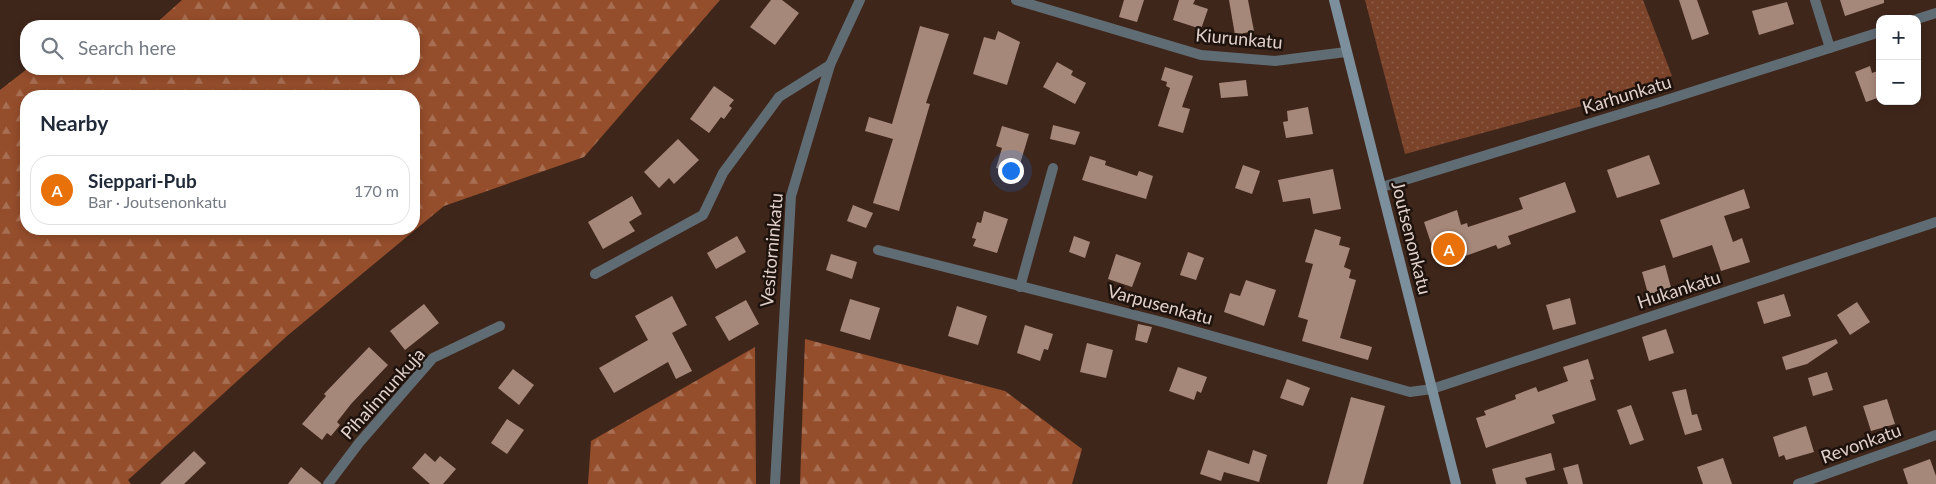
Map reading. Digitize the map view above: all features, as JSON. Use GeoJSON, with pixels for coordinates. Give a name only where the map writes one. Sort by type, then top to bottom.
{"type":"FeatureCollection","features":[{"type":"Feature","properties":{"kind":"main road","name":"Joutsenonkatu"},"geometry":{"type":"LineString","coordinates":[[1334,0],[1456,484]]}},
{"type":"Feature","properties":{"kind":"street","name":"Vesitorninkatu"},"geometry":{"type":"LineString","coordinates":[[775,484],[791,196],[830,65],[860,0]]}},
{"type":"Feature","properties":{"kind":"street","name":"Kiurunkatu"},"geometry":{"type":"LineString","coordinates":[[1016,0],[1201,55],[1275,61],[1346,52]]}},
{"type":"Feature","properties":{"kind":"street"},"geometry":{"type":"LineString","coordinates":[[1815,0],[1830,48]]}},
{"type":"Feature","properties":{"kind":"street"},"geometry":{"type":"LineString","coordinates":[[1921,18],[1936,13]]}},
{"type":"Feature","properties":{"kind":"street","name":"Karhunkatu"},"geometry":{"type":"LineString","coordinates":[[1382,187],[1651,105],[1876,33]]}},
{"type":"Feature","properties":{"kind":"street"},"geometry":{"type":"LineString","coordinates":[[596,274],[703,215],[723,173],[779,98],[830,65]]}},
{"type":"Feature","properties":{"kind":"street"},"geometry":{"type":"LineString","coordinates":[[1020,287],[1053,168]]}},
{"type":"Feature","properties":{"kind":"street","name":"Hukankatu"},"geometry":{"type":"LineString","coordinates":[[1432,389],[1936,222]]}},
{"type":"Feature","properties":{"kind":"street","name":"Varpusenkatu"},"geometry":{"type":"LineString","coordinates":[[878,250],[1166,323],[1410,392],[1432,389]]}},
{"type":"Feature","properties":{"kind":"street","name":"Pihalinnunkuja"},"geometry":{"type":"LineString","coordinates":[[328,484],[359,443],[433,358],[500,326]]}},
{"type":"Feature","properties":{"kind":"street","name":"Revonkatu"},"geometry":{"type":"LineString","coordinates":[[1798,484],[1936,434]]}},
{"type":"Feature","properties":{"kind":"shaded area"},"geometry":{"type":"Polygon","coordinates":[[[1365,0],[1643,0],[1672,76],[1626,94],[1405,154],[1365,0]]]}},
{"type":"Feature","properties":{"kind":"green space"},"geometry":{"type":"Polygon","coordinates":[[[182,0],[720,0],[584,157],[444,206],[420,226],[420,90],[20,90],[20,235],[409,235],[287,336],[128,480],[131,484],[0,484],[0,90],[20,74],[420,75],[420,20],[160,20],[182,0]]]}},
{"type":"Feature","properties":{"kind":"green space"},"geometry":{"type":"Polygon","coordinates":[[[805,339],[1005,391],[1082,449],[1072,484],[800,484],[805,339]]]}},
{"type":"Feature","properties":{"kind":"green space"},"geometry":{"type":"Polygon","coordinates":[[[755,347],[756,484],[588,484],[591,441],[755,347]]]}},
{"type":"Feature","properties":{"kind":"building"},"geometry":{"type":"Polygon","coordinates":[[[771,0],[782,0],[799,13],[775,45],[750,27],[771,0]]]}},
{"type":"Feature","properties":{"kind":"building"},"geometry":{"type":"Polygon","coordinates":[[[1124,0],[1144,0],[1137,22],[1119,17],[1124,0]]]}},
{"type":"Feature","properties":{"kind":"building"},"geometry":{"type":"Polygon","coordinates":[[[1179,0],[1195,0],[1193,4],[1208,9],[1201,29],[1173,20],[1179,0]]]}},
{"type":"Feature","properties":{"kind":"building"},"geometry":{"type":"Polygon","coordinates":[[[1229,0],[1248,0],[1254,31],[1235,35],[1229,0]]]}},
{"type":"Feature","properties":{"kind":"building"},"geometry":{"type":"Polygon","coordinates":[[[1679,0],[1697,0],[1709,34],[1692,40],[1679,0]]]}},
{"type":"Feature","properties":{"kind":"building"},"geometry":{"type":"Polygon","coordinates":[[[1840,0],[1884,0],[1884,3],[1845,16],[1840,0]]]}},
{"type":"Feature","properties":{"kind":"building"},"geometry":{"type":"Polygon","coordinates":[[[1787,2],[1794,24],[1759,35],[1752,11],[1787,2]]]}},
{"type":"Feature","properties":{"kind":"building"},"geometry":{"type":"Polygon","coordinates":[[[920,26],[949,34],[926,103],[930,104],[899,211],[873,203],[893,139],[865,131],[869,117],[892,124],[920,26]]]}},
{"type":"Feature","properties":{"kind":"building"},"geometry":{"type":"Polygon","coordinates":[[[998,31],[1020,42],[1007,85],[973,74],[984,37],[995,40],[998,31]]]}},
{"type":"Feature","properties":{"kind":"building"},"geometry":{"type":"Polygon","coordinates":[[[1057,62],[1073,71],[1071,75],[1086,83],[1075,104],[1043,87],[1057,62]]]}},
{"type":"Feature","properties":{"kind":"building"},"geometry":{"type":"Polygon","coordinates":[[[1870,66],[1872,73],[1876,72],[1876,98],[1866,102],[1855,72],[1870,66]]]}},
{"type":"Feature","properties":{"kind":"building"},"geometry":{"type":"Polygon","coordinates":[[[1165,67],[1193,76],[1182,107],[1190,109],[1183,133],[1158,126],[1170,88],[1166,86],[1167,82],[1161,80],[1165,67]]]}},
{"type":"Feature","properties":{"kind":"building"},"geometry":{"type":"Polygon","coordinates":[[[1246,80],[1248,96],[1221,98],[1219,83],[1246,80]]]}},
{"type":"Feature","properties":{"kind":"building"},"geometry":{"type":"Polygon","coordinates":[[[714,86],[734,100],[729,106],[732,108],[724,119],[721,117],[709,133],[690,119],[714,86]]]}},
{"type":"Feature","properties":{"kind":"building"},"geometry":{"type":"Polygon","coordinates":[[[1308,107],[1313,134],[1286,138],[1283,122],[1288,121],[1287,111],[1308,107]]]}},
{"type":"Feature","properties":{"kind":"building"},"geometry":{"type":"Polygon","coordinates":[[[1053,125],[1080,132],[1075,145],[1050,139],[1053,125]]]}},
{"type":"Feature","properties":{"kind":"building"},"geometry":{"type":"Polygon","coordinates":[[[1002,126],[1029,134],[1017,174],[996,168],[1002,148],[996,146],[1002,126]]]}},
{"type":"Feature","properties":{"kind":"building"},"geometry":{"type":"Polygon","coordinates":[[[678,139],[699,160],[674,184],[669,178],[659,188],[644,172],[678,139]]]}},
{"type":"Feature","properties":{"kind":"building"},"geometry":{"type":"Polygon","coordinates":[[[1649,155],[1660,184],[1617,198],[1607,170],[1649,155]]]}},
{"type":"Feature","properties":{"kind":"building"},"geometry":{"type":"Polygon","coordinates":[[[1090,156],[1106,161],[1105,165],[1137,176],[1139,171],[1153,176],[1146,199],[1082,180],[1090,156]]]}},
{"type":"Feature","properties":{"kind":"building"},"geometry":{"type":"Polygon","coordinates":[[[1243,165],[1260,171],[1252,194],[1235,188],[1243,165]]]}},
{"type":"Feature","properties":{"kind":"building"},"geometry":{"type":"Polygon","coordinates":[[[1333,169],[1341,209],[1313,214],[1310,198],[1283,202],[1278,180],[1333,169]]]}},
{"type":"Feature","properties":{"kind":"building"},"geometry":{"type":"Polygon","coordinates":[[[1565,182],[1576,212],[1508,236],[1511,244],[1498,249],[1496,245],[1443,264],[1437,244],[1432,246],[1424,222],[1457,210],[1461,225],[1467,223],[1468,227],[1523,209],[1519,198],[1565,182]]]}},
{"type":"Feature","properties":{"kind":"building"},"geometry":{"type":"Polygon","coordinates":[[[1744,189],[1750,208],[1724,216],[1733,242],[1742,238],[1750,262],[1721,271],[1712,245],[1673,258],[1660,220],[1744,189]]]}},
{"type":"Feature","properties":{"kind":"building"},"geometry":{"type":"Polygon","coordinates":[[[632,196],[642,214],[629,222],[635,231],[603,249],[588,222],[632,196]]]}},
{"type":"Feature","properties":{"kind":"building"},"geometry":{"type":"Polygon","coordinates":[[[853,205],[873,213],[866,228],[847,221],[853,205]]]}},
{"type":"Feature","properties":{"kind":"building"},"geometry":{"type":"Polygon","coordinates":[[[984,211],[1008,219],[997,253],[973,246],[976,239],[972,238],[977,222],[981,223],[984,211]]]}},
{"type":"Feature","properties":{"kind":"building"},"geometry":{"type":"Polygon","coordinates":[[[1315,229],[1341,237],[1339,245],[1350,248],[1344,267],[1351,270],[1349,278],[1356,280],[1340,338],[1372,347],[1368,360],[1302,341],[1308,320],[1298,317],[1313,264],[1305,262],[1315,229]]]}},
{"type":"Feature","properties":{"kind":"building"},"geometry":{"type":"Polygon","coordinates":[[[737,236],[746,252],[716,269],[707,253],[737,236]]]}},
{"type":"Feature","properties":{"kind":"building"},"geometry":{"type":"Polygon","coordinates":[[[1074,236],[1090,242],[1085,258],[1069,252],[1074,236]]]}},
{"type":"Feature","properties":{"kind":"building"},"geometry":{"type":"Polygon","coordinates":[[[1188,252],[1204,258],[1196,280],[1180,275],[1188,252]]]}},
{"type":"Feature","properties":{"kind":"building"},"geometry":{"type":"Polygon","coordinates":[[[831,254],[857,262],[852,279],[826,270],[831,254]]]}},
{"type":"Feature","properties":{"kind":"building"},"geometry":{"type":"Polygon","coordinates":[[[1116,254],[1141,263],[1132,287],[1108,279],[1116,254]]]}},
{"type":"Feature","properties":{"kind":"building"},"geometry":{"type":"Polygon","coordinates":[[[1665,265],[1673,295],[1650,301],[1642,272],[1665,265]]]}},
{"type":"Feature","properties":{"kind":"building"},"geometry":{"type":"Polygon","coordinates":[[[1246,280],[1276,290],[1264,326],[1224,312],[1230,293],[1240,296],[1246,280]]]}},
{"type":"Feature","properties":{"kind":"building"},"geometry":{"type":"Polygon","coordinates":[[[1784,294],[1791,316],[1764,324],[1757,302],[1784,294]]]}},
{"type":"Feature","properties":{"kind":"building"},"geometry":{"type":"Polygon","coordinates":[[[672,296],[687,325],[672,333],[692,371],[676,379],[668,362],[614,393],[599,368],[648,340],[635,316],[672,296]]]}},
{"type":"Feature","properties":{"kind":"building"},"geometry":{"type":"Polygon","coordinates":[[[1570,298],[1576,324],[1553,330],[1546,305],[1570,298]]]}},
{"type":"Feature","properties":{"kind":"building"},"geometry":{"type":"Polygon","coordinates":[[[850,299],[880,308],[870,340],[840,331],[850,299]]]}},
{"type":"Feature","properties":{"kind":"building"},"geometry":{"type":"Polygon","coordinates":[[[746,300],[759,324],[729,341],[715,317],[746,300]]]}},
{"type":"Feature","properties":{"kind":"building"},"geometry":{"type":"Polygon","coordinates":[[[1857,302],[1870,322],[1850,335],[1837,315],[1857,302]]]}},
{"type":"Feature","properties":{"kind":"building"},"geometry":{"type":"Polygon","coordinates":[[[424,304],[439,323],[405,350],[390,331],[424,304]]]}},
{"type":"Feature","properties":{"kind":"building"},"geometry":{"type":"Polygon","coordinates":[[[957,306],[987,316],[978,345],[948,336],[957,306]]]}},
{"type":"Feature","properties":{"kind":"building"},"geometry":{"type":"Polygon","coordinates":[[[1138,324],[1152,327],[1147,343],[1135,340],[1138,324]]]}},
{"type":"Feature","properties":{"kind":"building"},"geometry":{"type":"Polygon","coordinates":[[[1025,325],[1053,334],[1048,350],[1044,349],[1040,361],[1017,353],[1025,325]]]}},
{"type":"Feature","properties":{"kind":"building"},"geometry":{"type":"Polygon","coordinates":[[[1666,329],[1674,353],[1649,361],[1642,337],[1666,329]]]}},
{"type":"Feature","properties":{"kind":"building"},"geometry":{"type":"Polygon","coordinates":[[[1836,339],[1838,343],[1807,364],[1786,370],[1782,357],[1836,339]]]}},
{"type":"Feature","properties":{"kind":"building"},"geometry":{"type":"Polygon","coordinates":[[[1087,343],[1113,350],[1106,378],[1080,372],[1087,343]]]}},
{"type":"Feature","properties":{"kind":"building"},"geometry":{"type":"Polygon","coordinates":[[[369,347],[388,365],[351,404],[337,422],[340,425],[331,436],[327,433],[322,440],[302,424],[326,396],[324,394],[369,347]]]}},
{"type":"Feature","properties":{"kind":"building"},"geometry":{"type":"Polygon","coordinates":[[[1588,359],[1594,379],[1590,380],[1596,400],[1552,415],[1555,423],[1486,448],[1476,418],[1486,415],[1484,411],[1516,399],[1515,395],[1536,387],[1538,392],[1568,381],[1563,367],[1588,359]]]}},
{"type":"Feature","properties":{"kind":"building"},"geometry":{"type":"Polygon","coordinates":[[[1178,367],[1207,377],[1201,393],[1197,391],[1194,400],[1169,391],[1178,367]]]}},
{"type":"Feature","properties":{"kind":"building"},"geometry":{"type":"Polygon","coordinates":[[[513,369],[534,385],[519,405],[498,388],[513,369]]]}},
{"type":"Feature","properties":{"kind":"building"},"geometry":{"type":"Polygon","coordinates":[[[1827,372],[1833,390],[1813,396],[1808,378],[1827,372]]]}},
{"type":"Feature","properties":{"kind":"building"},"geometry":{"type":"Polygon","coordinates":[[[1287,379],[1310,388],[1303,406],[1280,398],[1287,379]]]}},
{"type":"Feature","properties":{"kind":"building"},"geometry":{"type":"Polygon","coordinates":[[[1686,389],[1692,415],[1697,414],[1702,430],[1685,435],[1672,392],[1686,389]]]}},
{"type":"Feature","properties":{"kind":"building"},"geometry":{"type":"Polygon","coordinates":[[[1351,397],[1385,406],[1363,484],[1327,484],[1351,397]]]}},
{"type":"Feature","properties":{"kind":"building"},"geometry":{"type":"Polygon","coordinates":[[[1887,399],[1895,424],[1871,431],[1863,406],[1887,399]]]}},
{"type":"Feature","properties":{"kind":"building"},"geometry":{"type":"Polygon","coordinates":[[[1631,405],[1644,440],[1630,445],[1617,410],[1631,405]]]}},
{"type":"Feature","properties":{"kind":"building"},"geometry":{"type":"Polygon","coordinates":[[[507,419],[524,430],[507,454],[491,443],[507,419]]]}},
{"type":"Feature","properties":{"kind":"building"},"geometry":{"type":"Polygon","coordinates":[[[1806,426],[1814,452],[1786,460],[1784,455],[1779,457],[1773,437],[1806,426]]]}},
{"type":"Feature","properties":{"kind":"building"},"geometry":{"type":"Polygon","coordinates":[[[1208,450],[1249,464],[1253,450],[1267,455],[1259,482],[1224,472],[1221,481],[1200,474],[1208,450]]]}},
{"type":"Feature","properties":{"kind":"building"},"geometry":{"type":"Polygon","coordinates":[[[194,451],[206,463],[184,484],[160,484],[194,451]]]}},
{"type":"Feature","properties":{"kind":"building"},"geometry":{"type":"Polygon","coordinates":[[[425,453],[435,462],[440,456],[456,469],[443,484],[430,484],[412,468],[425,453]]]}},
{"type":"Feature","properties":{"kind":"building"},"geometry":{"type":"Polygon","coordinates":[[[1551,453],[1555,470],[1525,478],[1527,484],[1496,484],[1492,469],[1551,453]]]}},
{"type":"Feature","properties":{"kind":"building"},"geometry":{"type":"Polygon","coordinates":[[[1723,458],[1732,484],[1703,484],[1697,467],[1723,458]]]}},
{"type":"Feature","properties":{"kind":"building"},"geometry":{"type":"Polygon","coordinates":[[[1930,459],[1936,476],[1936,484],[1908,484],[1903,469],[1930,459]]]}},
{"type":"Feature","properties":{"kind":"building"},"geometry":{"type":"Polygon","coordinates":[[[1578,464],[1583,484],[1568,484],[1563,468],[1578,464]]]}},
{"type":"Feature","properties":{"kind":"building"},"geometry":{"type":"Polygon","coordinates":[[[301,467],[321,483],[321,484],[288,484],[301,467]]]}},
{"type":"Feature","properties":{"kind":"place","name":"Sieppari-Pub"},"geometry":{"type":"Point","coordinates":[1449,249]}}]}
